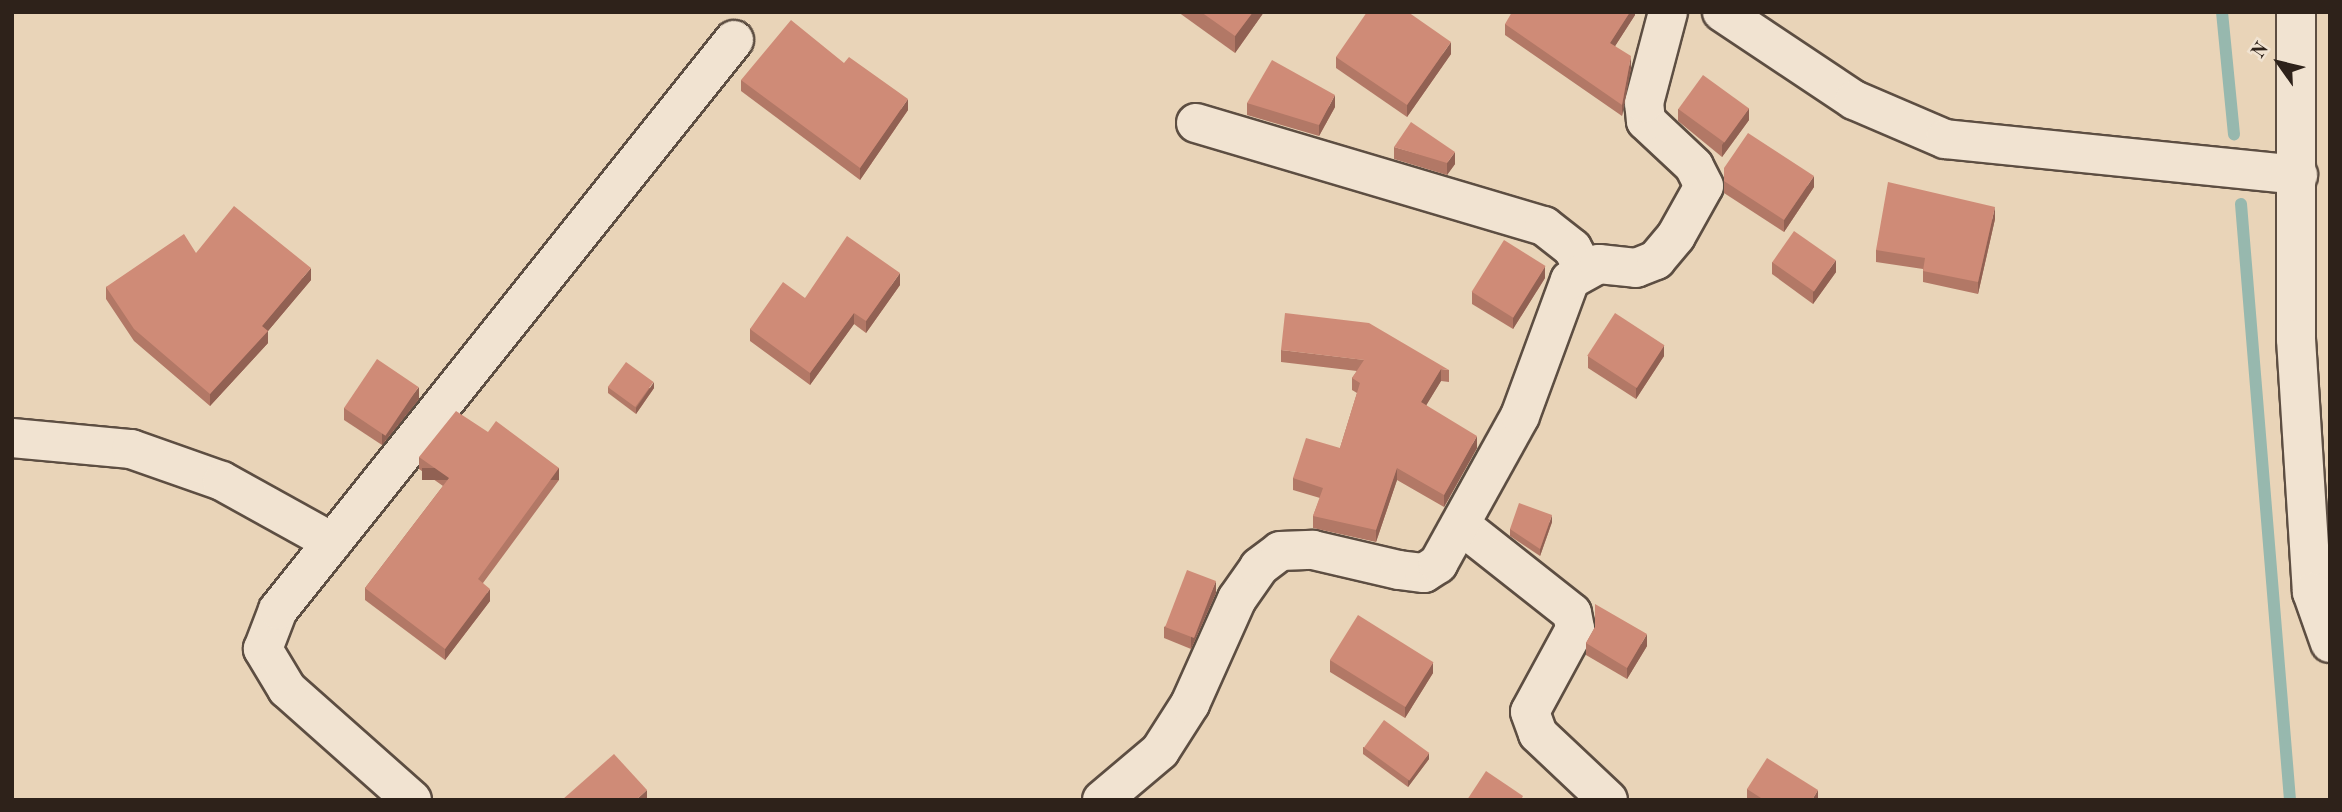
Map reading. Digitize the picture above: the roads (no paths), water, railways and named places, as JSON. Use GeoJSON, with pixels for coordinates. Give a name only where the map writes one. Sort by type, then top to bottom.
{"type":"FeatureCollection","features":[{"type":"Feature","properties":{"kind":"street"},"geometry":{"type":"LineString","coordinates":[[1584,269],[1636,268],[1656,260],[1695,209],[1704,186],[1694,166],[1646,121],[1644,103],[1668,12]]}},
{"type":"Feature","properties":{"kind":"street"},"geometry":{"type":"LineString","coordinates":[[1723,12],[1853,100],[1945,139],[2298,175]]}},
{"type":"Feature","properties":{"kind":"street"},"geometry":{"type":"LineString","coordinates":[[2296,12],[2298,175],[2293,264],[2318,451],[2312,592],[2330,643]]}},
{"type":"Feature","properties":{"kind":"street"},"geometry":{"type":"LineString","coordinates":[[412,800],[287,689],[263,649],[278,610],[734,40]]}},
{"type":"Feature","properties":{"kind":"street"},"geometry":{"type":"LineString","coordinates":[[1196,123],[1544,226],[1572,248],[1584,269]]}},
{"type":"Feature","properties":{"kind":"street"},"geometry":{"type":"LineString","coordinates":[[1102,800],[1160,751],[1259,566],[1280,551],[1313,550],[1424,573],[1438,564],[1462,526],[1520,416],[1561,298],[1584,269]]}},
{"type":"Feature","properties":{"kind":"street"},"geometry":{"type":"LineString","coordinates":[[12,438],[131,449],[222,481],[332,542]]}},
{"type":"Feature","properties":{"kind":"street"},"geometry":{"type":"LineString","coordinates":[[1462,526],[1572,613],[1575,629],[1530,712],[1553,751],[1608,800]]}},
{"type":"Feature","properties":{"kind":"waterway"},"geometry":{"type":"LineString","coordinates":[[2222,12],[2234,134]]}},
{"type":"Feature","properties":{"kind":"waterway"},"geometry":{"type":"LineString","coordinates":[[2241,204],[2290,800]]}}]}
